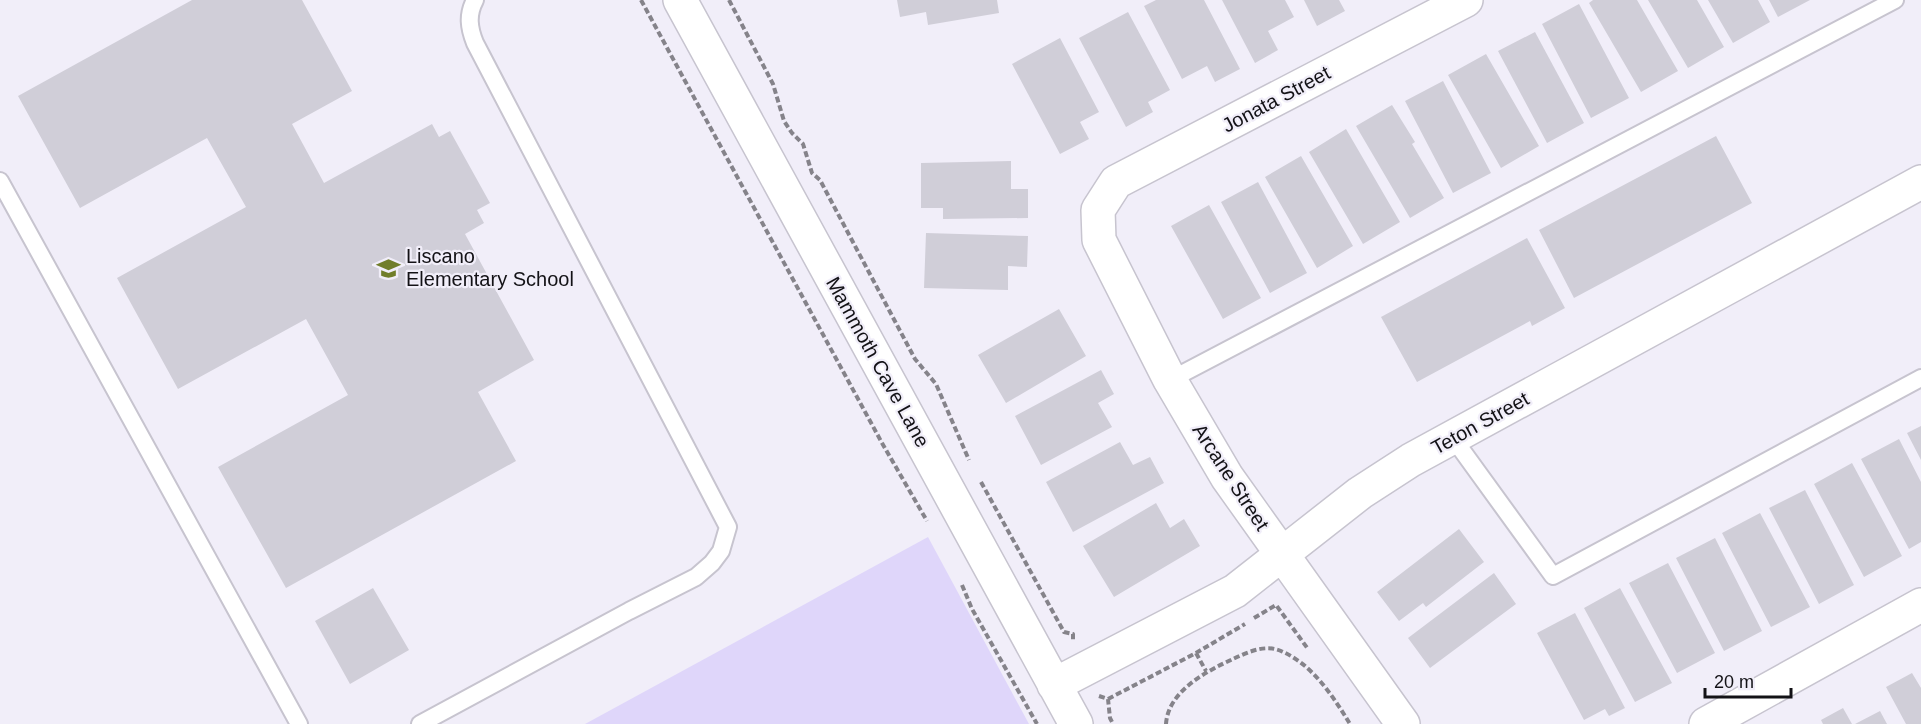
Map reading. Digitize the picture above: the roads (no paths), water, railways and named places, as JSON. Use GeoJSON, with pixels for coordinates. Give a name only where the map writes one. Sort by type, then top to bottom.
{"type":"FeatureCollection","features":[{"type":"Feature","properties":{"kind":"street","name":"Mammoth Cave Lane"},"geometry":{"type":"LineString","coordinates":[[680,0],[1076,724]]}},
{"type":"Feature","properties":{"kind":"street","name":"Jonata Street"},"geometry":{"type":"LineString","coordinates":[[1098,210],[1116,182],[1466,0]]}},
{"type":"Feature","properties":{"kind":"street","name":"Teton Street"},"geometry":{"type":"LineString","coordinates":[[1054,685],[1235,591],[1360,493],[1411,460],[1921,182]]}},
{"type":"Feature","properties":{"kind":"street","name":"Arcane Street"},"geometry":{"type":"LineString","coordinates":[[1098,210],[1099,240],[1170,380],[1227,477],[1402,724]]}},
{"type":"Feature","properties":{"kind":"street"},"geometry":{"type":"LineString","coordinates":[[1706,724],[1921,605]]}},
{"type":"Feature","properties":{"kind":"lane"},"geometry":{"type":"LineString","coordinates":[[420,724],[696,577],[722,551],[728,527],[475,43],[469,28],[475,0]]}},
{"type":"Feature","properties":{"kind":"lane"},"geometry":{"type":"LineString","coordinates":[[1170,380],[1895,0]]}},
{"type":"Feature","properties":{"kind":"lane"},"geometry":{"type":"LineString","coordinates":[[0,181],[299,724]]}},
{"type":"Feature","properties":{"kind":"lane"},"geometry":{"type":"LineString","coordinates":[[1453,438],[1553,576],[1921,378]]}},
{"type":"Feature","properties":{"kind":"place","name":"Liscano Elementary School"},"geometry":{"type":"Point","coordinates":[388,268]}}]}
